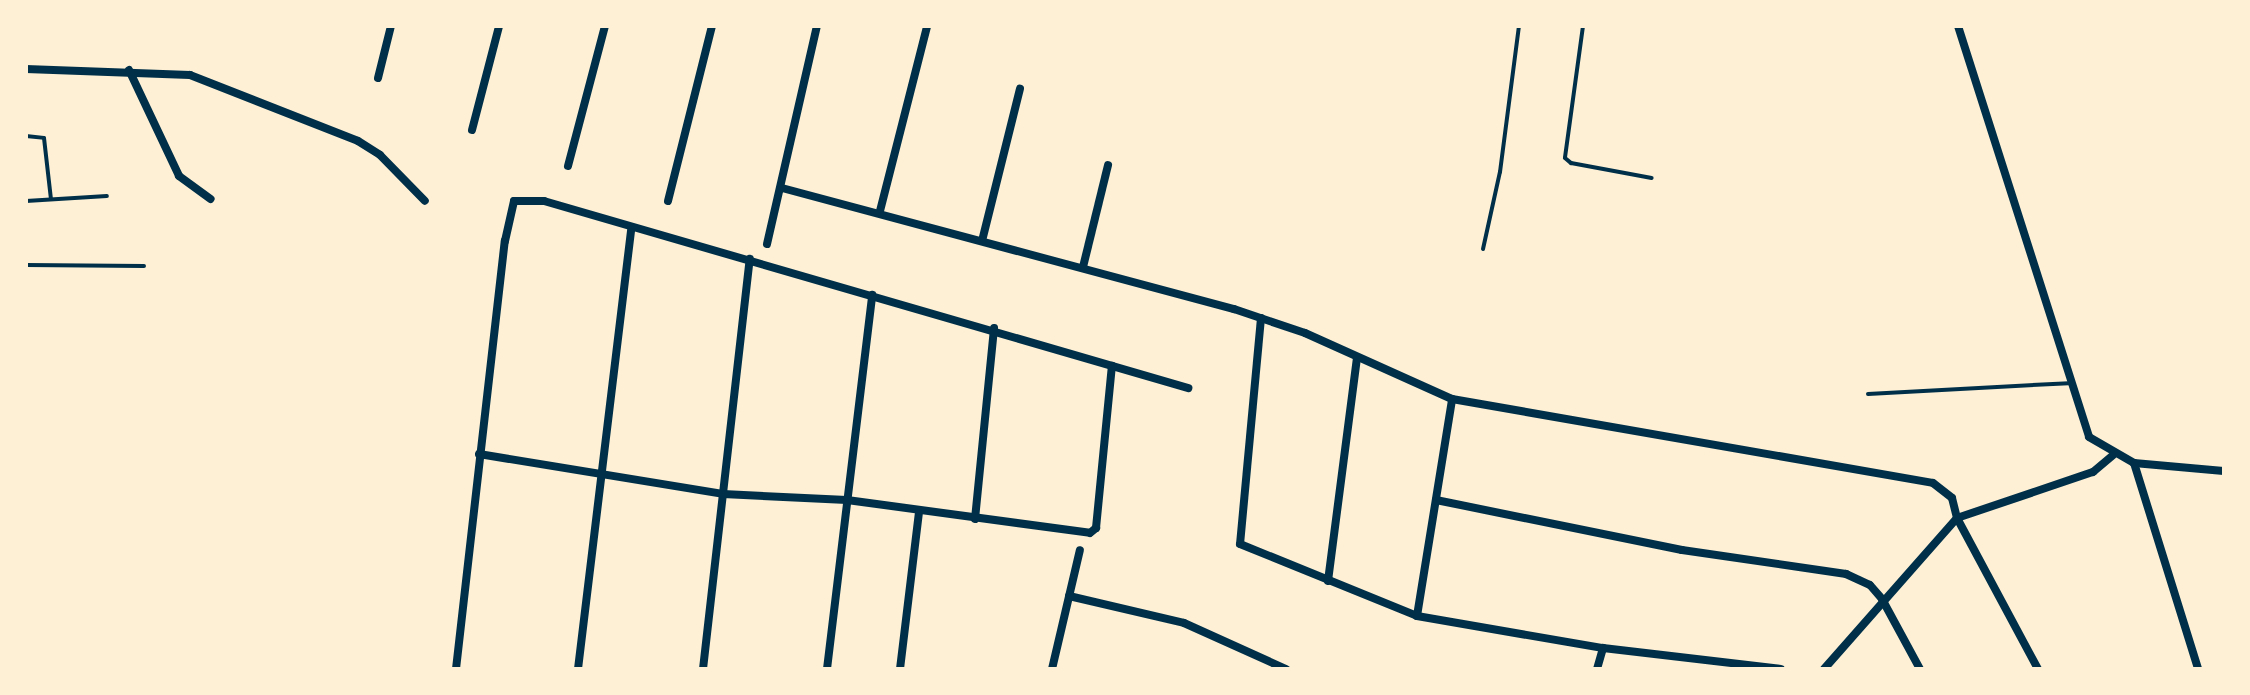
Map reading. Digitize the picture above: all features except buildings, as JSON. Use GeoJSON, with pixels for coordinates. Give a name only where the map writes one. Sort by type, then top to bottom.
{"type":"FeatureCollection","features":[{"type":"Feature","properties":{"kind":"street"},"geometry":{"type":"LineString","coordinates":[[378,78],[391,26]]}},
{"type":"Feature","properties":{"kind":"street"},"geometry":{"type":"LineString","coordinates":[[472,130],[499,26]]}},
{"type":"Feature","properties":{"kind":"street"},"geometry":{"type":"LineString","coordinates":[[568,166],[605,26]]}},
{"type":"Feature","properties":{"kind":"street"},"geometry":{"type":"LineString","coordinates":[[668,201],[712,26]]}},
{"type":"Feature","properties":{"kind":"street"},"geometry":{"type":"LineString","coordinates":[[767,244],[817,26]]}},
{"type":"Feature","properties":{"kind":"street"},"geometry":{"type":"LineString","coordinates":[[880,211],[927,26]]}},
{"type":"Feature","properties":{"kind":"street"},"geometry":{"type":"LineString","coordinates":[[1958,26],[2069,383],[2089,437],[2113,455],[2134,463],[2224,471]]}},
{"type":"Feature","properties":{"kind":"street"},"geometry":{"type":"LineString","coordinates":[[26,69],[129,70],[190,75],[334,129],[380,155],[425,201]]}},
{"type":"Feature","properties":{"kind":"street"},"geometry":{"type":"LineString","coordinates":[[129,70],[179,176],[211,199]]}},
{"type":"Feature","properties":{"kind":"street"},"geometry":{"type":"LineString","coordinates":[[982,241],[1020,89]]}},
{"type":"Feature","properties":{"kind":"street"},"geometry":{"type":"LineString","coordinates":[[1083,267],[1108,165]]}},
{"type":"Feature","properties":{"kind":"street"},"geometry":{"type":"LineString","coordinates":[[782,188],[880,211],[1261,318],[1452,399],[1918,480],[1952,498],[1957,518],[2038,669]]}},
{"type":"Feature","properties":{"kind":"street"},"geometry":{"type":"LineString","coordinates":[[456,669],[479,454],[514,201],[544,201],[631,229],[994,328],[1188,388]]}},
{"type":"Feature","properties":{"kind":"street"},"geometry":{"type":"LineString","coordinates":[[578,669],[631,229]]}},
{"type":"Feature","properties":{"kind":"street"},"geometry":{"type":"LineString","coordinates":[[703,669],[750,259]]}},
{"type":"Feature","properties":{"kind":"street"},"geometry":{"type":"LineString","coordinates":[[827,669],[872,295]]}},
{"type":"Feature","properties":{"kind":"street"},"geometry":{"type":"LineString","coordinates":[[1261,318],[1240,544],[1417,616],[1710,665],[1781,669]]}},
{"type":"Feature","properties":{"kind":"street"},"geometry":{"type":"LineString","coordinates":[[975,519],[994,328]]}},
{"type":"Feature","properties":{"kind":"street"},"geometry":{"type":"LineString","coordinates":[[1328,581],[1357,359]]}},
{"type":"Feature","properties":{"kind":"street"},"geometry":{"type":"LineString","coordinates":[[479,454],[723,494],[847,500],[1082,534],[1096,528],[1112,366]]}},
{"type":"Feature","properties":{"kind":"street"},"geometry":{"type":"LineString","coordinates":[[1417,616],[1452,399]]}},
{"type":"Feature","properties":{"kind":"street"},"geometry":{"type":"LineString","coordinates":[[1824,669],[1882,599],[1957,518],[2093,472],[2113,455]]}},
{"type":"Feature","properties":{"kind":"street"},"geometry":{"type":"LineString","coordinates":[[2134,463],[2198,669]]}},
{"type":"Feature","properties":{"kind":"street"},"geometry":{"type":"LineString","coordinates":[[1436,500],[1682,550],[1846,574],[1870,585],[1882,599],[1920,669]]}},
{"type":"Feature","properties":{"kind":"street"},"geometry":{"type":"LineString","coordinates":[[900,669],[919,511]]}},
{"type":"Feature","properties":{"kind":"street"},"geometry":{"type":"LineString","coordinates":[[1052,669],[1080,550]]}},
{"type":"Feature","properties":{"kind":"street"},"geometry":{"type":"LineString","coordinates":[[1069,596],[1184,623],[1286,669]]}},
{"type":"Feature","properties":{"kind":"street"},"geometry":{"type":"LineString","coordinates":[[1597,669],[1603,648]]}},
{"type":"Feature","properties":{"kind":"lane"},"geometry":{"type":"LineString","coordinates":[[1483,249],[1500,172],[1519,26]]}},
{"type":"Feature","properties":{"kind":"lane"},"geometry":{"type":"LineString","coordinates":[[1583,26],[1565,158],[1571,163],[1652,178]]}},
{"type":"Feature","properties":{"kind":"lane"},"geometry":{"type":"LineString","coordinates":[[26,136],[44,138],[51,199]]}},
{"type":"Feature","properties":{"kind":"lane"},"geometry":{"type":"LineString","coordinates":[[26,201],[107,196]]}},
{"type":"Feature","properties":{"kind":"lane"},"geometry":{"type":"LineString","coordinates":[[26,265],[144,266]]}},
{"type":"Feature","properties":{"kind":"lane"},"geometry":{"type":"LineString","coordinates":[[1868,394],[2069,383]]}}]}
